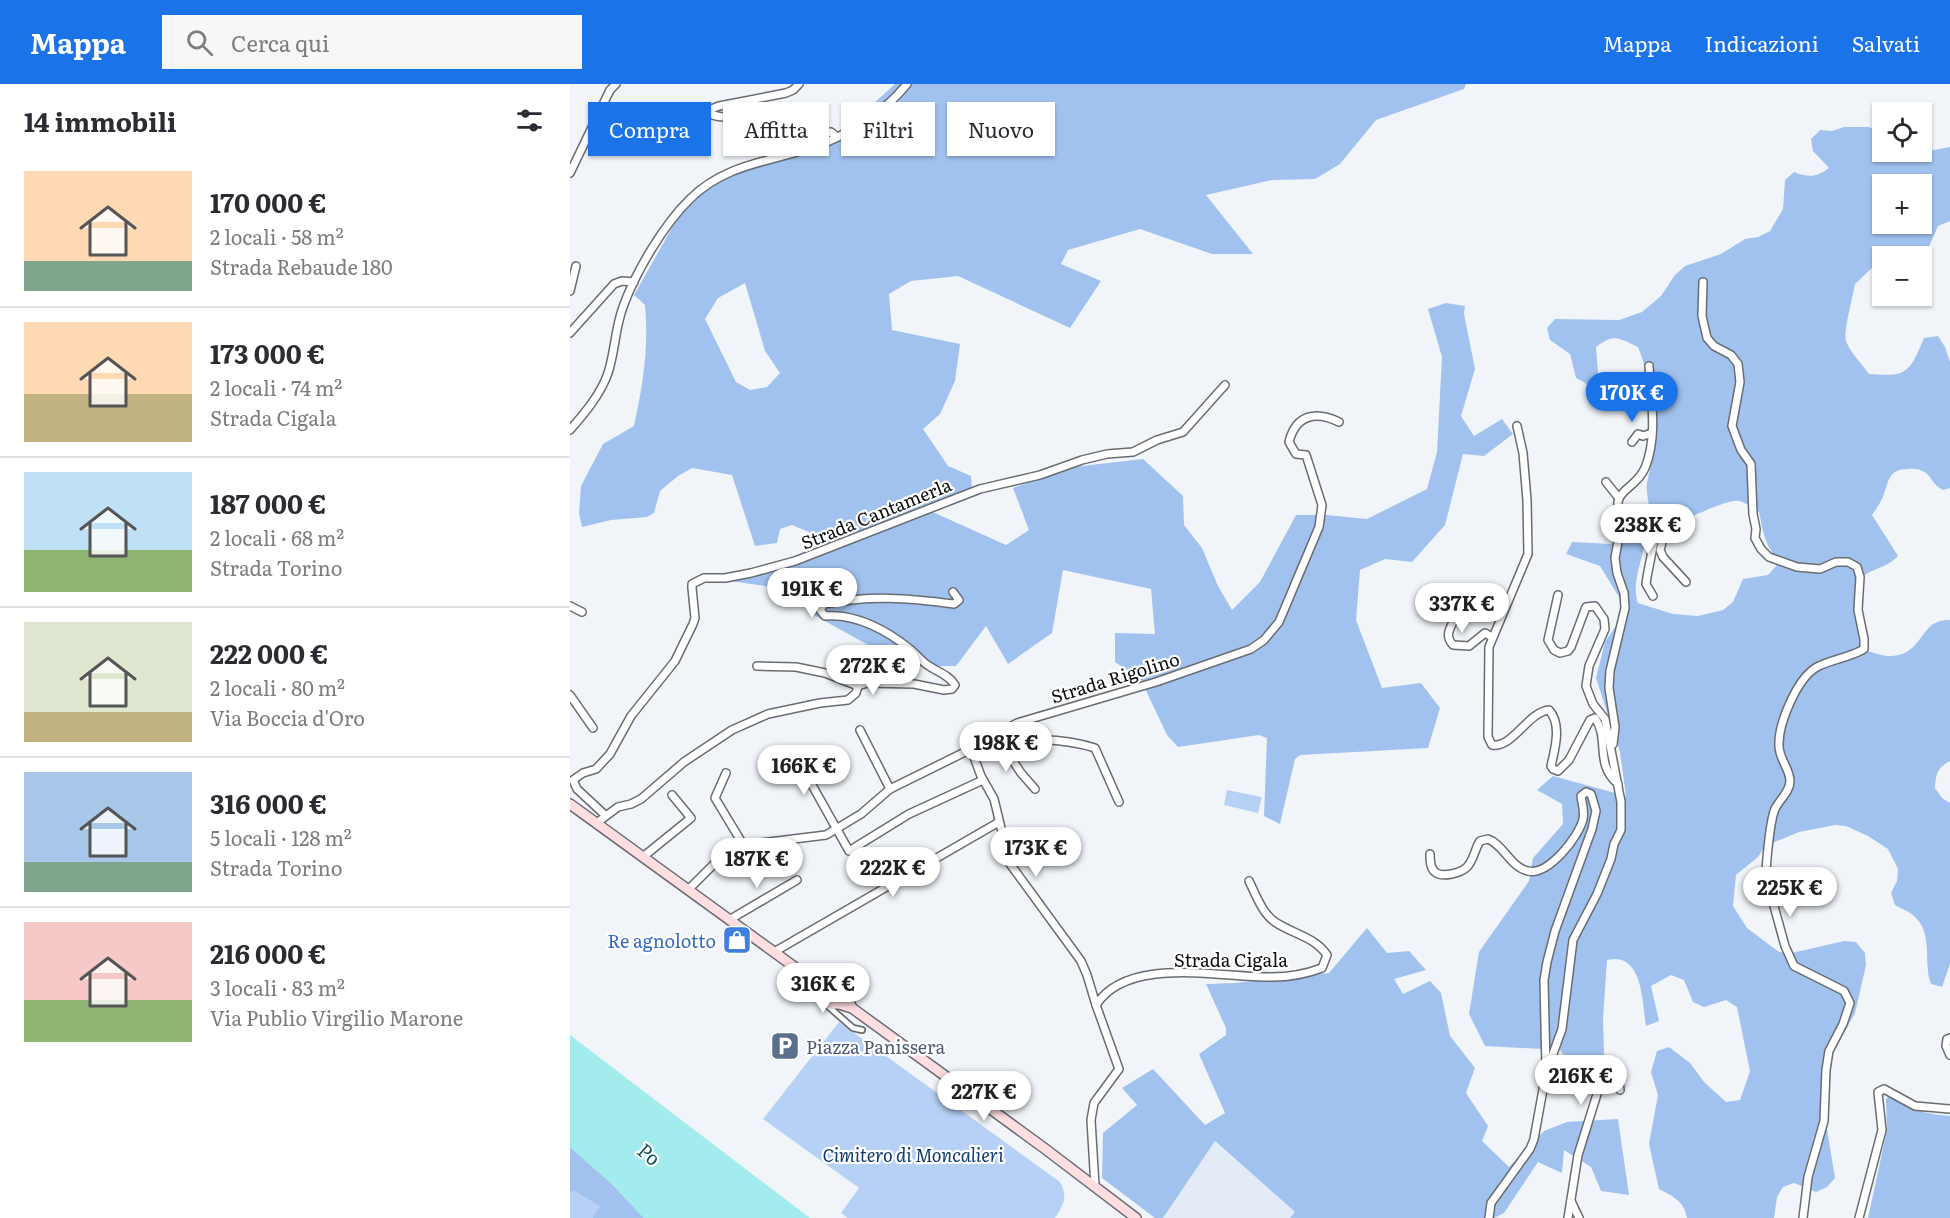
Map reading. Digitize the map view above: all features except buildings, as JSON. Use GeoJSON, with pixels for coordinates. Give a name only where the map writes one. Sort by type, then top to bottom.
{"type":"FeatureCollection","features":[{"type":"Feature","properties":{"kind":"main road"},"geometry":{"type":"LineString","coordinates":[[570,804],[598,822],[818,984],[826,992],[831,1004],[852,1008],[1136,1218]]}},
{"type":"Feature","properties":{"kind":"main road"},"geometry":{"type":"LineString","coordinates":[[818,984],[843,990],[852,1008]]}},
{"type":"Feature","properties":{"kind":"street"},"geometry":{"type":"LineString","coordinates":[[570,173],[610,90],[616,84]]}},
{"type":"Feature","properties":{"kind":"street"},"geometry":{"type":"LineString","coordinates":[[799,84],[794,90],[786,93],[737,102],[711,109],[710,112],[715,116],[744,118],[777,144],[791,144],[831,132],[837,137]]}},
{"type":"Feature","properties":{"kind":"street"},"geometry":{"type":"LineString","coordinates":[[570,430],[584,414],[608,375],[622,308],[634,282],[665,228],[688,200],[707,183],[730,171],[814,147],[837,137],[888,106],[907,84]]}},
{"type":"Feature","properties":{"kind":"street"},"geometry":{"type":"LineString","coordinates":[[570,291],[576,266]]}},
{"type":"Feature","properties":{"kind":"street"},"geometry":{"type":"LineString","coordinates":[[570,333],[614,284],[622,281],[634,282]]}},
{"type":"Feature","properties":{"kind":"street"},"geometry":{"type":"LineString","coordinates":[[1703,282],[1702,316],[1707,338],[1713,346],[1731,355],[1738,364],[1740,382],[1732,426],[1741,450],[1751,464],[1755,538],[1769,557],[1797,567],[1820,569],[1836,562],[1848,562],[1857,567],[1860,577],[1858,610],[1864,649],[1856,654],[1816,667],[1807,674],[1781,723],[1780,752],[1790,781],[1785,794],[1774,810],[1766,866],[1766,877],[1785,946],[1794,966],[1844,991],[1850,1003],[1829,1051],[1824,1120],[1809,1177],[1803,1218]]}},
{"type":"Feature","properties":{"kind":"street"},"geometry":{"type":"LineString","coordinates":[[1612,753],[1615,727],[1610,671],[1625,608],[1624,593],[1615,558],[1622,518],[1616,505],[1618,497],[1635,483],[1644,470],[1652,440],[1649,366]]}},
{"type":"Feature","properties":{"kind":"street","name":"Strada Cantamerla"},"geometry":{"type":"LineString","coordinates":[[605,815],[577,789],[573,780],[583,773],[596,769],[609,754],[631,716],[675,661],[695,618],[692,584],[697,580],[751,573],[795,561],[966,493],[1040,475],[1082,460],[1107,454],[1132,452],[1157,440],[1183,432],[1225,385]]}},
{"type":"Feature","properties":{"kind":"street","name":"Strada Rigolino"},"geometry":{"type":"LineString","coordinates":[[689,889],[717,861],[732,850],[744,846],[826,835],[861,814],[890,789],[971,750],[1017,723],[1156,682],[1251,650],[1264,640],[1279,622],[1319,526],[1322,505],[1306,455],[1296,454],[1289,442],[1292,431],[1299,422],[1313,416],[1328,417],[1339,422]]}},
{"type":"Feature","properties":{"kind":"street"},"geometry":{"type":"LineString","coordinates":[[1517,426],[1526,488],[1528,554],[1488,651],[1488,734],[1491,744],[1496,746],[1503,743],[1537,714],[1549,710],[1556,722],[1551,766],[1553,770],[1558,771],[1569,760],[1590,720],[1595,718],[1600,729],[1605,768],[1618,784]]}},
{"type":"Feature","properties":{"kind":"street"},"geometry":{"type":"LineString","coordinates":[[1632,442],[1638,434],[1643,436],[1652,433]]}},
{"type":"Feature","properties":{"kind":"street"},"geometry":{"type":"LineString","coordinates":[[1606,482],[1618,497]]}},
{"type":"Feature","properties":{"kind":"street"},"geometry":{"type":"LineString","coordinates":[[1608,531],[1614,519],[1639,514],[1650,515],[1659,521],[1663,528],[1664,535],[1660,550],[1663,557],[1686,582]]}},
{"type":"Feature","properties":{"kind":"street"},"geometry":{"type":"LineString","coordinates":[[1653,596],[1646,584],[1647,577],[1654,541],[1663,528]]}},
{"type":"Feature","properties":{"kind":"street"},"geometry":{"type":"LineString","coordinates":[[758,666],[796,667],[825,673],[858,686],[867,683],[914,684],[944,690],[952,689],[955,685],[951,678],[927,665],[910,649],[884,632],[851,617],[839,614],[825,615],[820,610],[824,604],[842,600],[885,597],[954,604],[959,600],[953,592]]}},
{"type":"Feature","properties":{"kind":"street"},"geometry":{"type":"LineString","coordinates":[[1489,1218],[1491,1203],[1530,1149],[1534,1139],[1546,1073],[1562,1029],[1573,940],[1597,894],[1621,830],[1621,802],[1605,719],[1593,704],[1586,686],[1589,666],[1605,629],[1604,619],[1595,606],[1586,607],[1571,647],[1568,651],[1560,653],[1554,650],[1548,640],[1558,596]]}},
{"type":"Feature","properties":{"kind":"street"},"geometry":{"type":"LineString","coordinates":[[1447,601],[1456,615]]}},
{"type":"Feature","properties":{"kind":"street"},"geometry":{"type":"LineString","coordinates":[[570,606],[582,612]]}},
{"type":"Feature","properties":{"kind":"street"},"geometry":{"type":"LineString","coordinates":[[1471,606],[1456,615],[1448,633],[1448,639],[1453,645],[1469,646],[1485,633],[1492,637]]}},
{"type":"Feature","properties":{"kind":"street"},"geometry":{"type":"LineString","coordinates":[[598,822],[618,807],[641,799],[708,744],[750,721],[778,712],[848,700],[856,693],[858,686]]}},
{"type":"Feature","properties":{"kind":"street"},"geometry":{"type":"LineString","coordinates":[[570,695],[593,728]]}},
{"type":"Feature","properties":{"kind":"street"},"geometry":{"type":"LineString","coordinates":[[860,730],[890,789]]}},
{"type":"Feature","properties":{"kind":"street"},"geometry":{"type":"LineString","coordinates":[[983,742],[1041,740],[1082,744],[1095,748],[1119,802]]}},
{"type":"Feature","properties":{"kind":"street"},"geometry":{"type":"LineString","coordinates":[[1000,741],[1021,773],[1035,789]]}},
{"type":"Feature","properties":{"kind":"street"},"geometry":{"type":"LineString","coordinates":[[971,750],[983,780],[994,799],[1005,857],[1081,961],[1119,1069],[1094,1103],[1091,1120],[1095,1186]]}},
{"type":"Feature","properties":{"kind":"street"},"geometry":{"type":"LineString","coordinates":[[793,751],[849,851],[909,814],[983,780]]}},
{"type":"Feature","properties":{"kind":"street"},"geometry":{"type":"LineString","coordinates":[[726,773],[715,798],[744,846]]}},
{"type":"Feature","properties":{"kind":"street"},"geometry":{"type":"LineString","coordinates":[[1430,854],[1432,868],[1435,872],[1439,874],[1457,872],[1468,866],[1480,841],[1488,839],[1496,843],[1521,868],[1528,871],[1539,870],[1551,863],[1573,838],[1584,816],[1581,796],[1586,792],[1591,794],[1596,811],[1592,829],[1552,938],[1544,980],[1546,1073]]}},
{"type":"Feature","properties":{"kind":"street"},"geometry":{"type":"LineString","coordinates":[[644,856],[691,818],[672,795]]}},
{"type":"Feature","properties":{"kind":"street"},"geometry":{"type":"LineString","coordinates":[[774,952],[999,822]]}},
{"type":"Feature","properties":{"kind":"street"},"geometry":{"type":"LineString","coordinates":[[729,920],[797,880]]}},
{"type":"Feature","properties":{"kind":"street","name":"Strada Cigala"},"geometry":{"type":"LineString","coordinates":[[1096,1005],[1102,995],[1116,986],[1147,974],[1185,973],[1272,977],[1307,973],[1322,968],[1327,955],[1321,945],[1274,921],[1263,908],[1248,881]]}},
{"type":"Feature","properties":{"kind":"street"},"geometry":{"type":"LineString","coordinates":[[829,1007],[852,1028],[862,1030]]}},
{"type":"Feature","properties":{"kind":"street"},"geometry":{"type":"LineString","coordinates":[[1950,1038],[1946,1046],[1950,1055]]}},
{"type":"Feature","properties":{"kind":"street"},"geometry":{"type":"LineString","coordinates":[[1568,1218],[1578,1155],[1598,1091],[1607,1070],[1613,1065],[1617,1067],[1620,1090]]}},
{"type":"Feature","properties":{"kind":"street"},"geometry":{"type":"LineString","coordinates":[[1859,1218],[1882,1130],[1878,1092],[1884,1089],[1915,1106],[1950,1109]]}},
{"type":"Feature","properties":{"kind":"street"},"geometry":{"type":"LineString","coordinates":[[1571,1200],[1579,1218]]}},
{"type":"Feature","properties":{"kind":"shaded area"},"geometry":{"type":"Polygon","coordinates":[[[895,84],[1466,84],[1464,89],[1376,120],[1340,164],[1315,179],[1272,180],[1206,195],[1253,254],[1212,254],[1140,229],[1068,250],[1061,264],[1101,281],[1070,328],[958,276],[911,281],[889,294],[892,330],[960,344],[955,381],[940,414],[923,429],[948,466],[971,476],[972,489],[926,509],[1006,545],[1029,530],[1013,488],[1073,467],[1143,459],[1183,496],[1184,525],[1202,548],[1218,586],[1232,610],[1260,582],[1296,515],[1367,519],[1427,489],[1437,452],[1442,357],[1428,309],[1446,303],[1465,306],[1464,314],[1475,369],[1461,416],[1474,436],[1502,419],[1513,434],[1484,456],[1463,454],[1445,525],[1412,562],[1385,559],[1360,570],[1356,620],[1382,688],[1421,683],[1440,708],[1428,748],[1300,755],[1295,759],[1280,824],[1264,816],[1267,738],[1259,735],[1178,747],[1167,735],[1141,680],[1115,662],[1115,633],[1155,634],[1151,589],[1063,570],[1052,633],[1008,664],[986,626],[956,666],[906,666],[814,615],[809,592],[708,578],[766,567],[819,548],[809,532],[792,525],[780,529],[777,543],[755,546],[732,475],[692,468],[660,491],[654,513],[647,517],[611,520],[582,527],[579,513],[581,486],[603,444],[634,426],[646,351],[646,336],[645,305],[634,295],[677,219],[707,189],[737,174],[792,156],[829,156],[829,144],[841,136],[841,156],[935,156],[935,102],[875,102],[895,84]],[[745,283],[718,298],[705,319],[736,382],[750,390],[767,387],[780,373],[765,351],[745,283]]]}},
{"type":"Feature","properties":{"kind":"shaded area"},"geometry":{"type":"Polygon","coordinates":[[[1844,127],[1872,129],[1872,162],[1932,162],[1932,150],[1950,147],[1950,221],[1938,226],[1929,246],[1872,246],[1872,268],[1855,284],[1845,337],[1850,349],[1869,374],[1892,375],[1906,370],[1915,359],[1924,338],[1938,336],[1950,362],[1950,488],[1943,490],[1920,470],[1902,470],[1893,473],[1872,515],[1898,556],[1857,581],[1861,628],[1868,651],[1886,656],[1903,654],[1917,643],[1932,624],[1950,620],[1950,761],[1938,772],[1935,788],[1942,798],[1950,803],[1950,964],[1942,987],[1931,984],[1926,941],[1921,925],[1912,914],[1895,905],[1891,893],[1897,881],[1898,869],[1888,849],[1868,836],[1846,826],[1835,825],[1799,832],[1765,846],[1758,857],[1736,875],[1733,906],[1747,928],[1779,952],[1792,953],[1844,941],[1856,942],[1865,953],[1866,965],[1855,1013],[1832,1055],[1825,1117],[1835,1178],[1827,1187],[1816,1192],[1794,1183],[1783,1187],[1777,1197],[1774,1218],[1687,1218],[1681,1203],[1659,1189],[1649,1144],[1658,1095],[1651,1072],[1657,1051],[1669,1047],[1690,1063],[1704,1082],[1726,1102],[1740,1100],[1750,1071],[1737,1007],[1726,1000],[1704,1007],[1693,1002],[1684,980],[1671,975],[1651,986],[1659,1021],[1646,1026],[1641,992],[1634,971],[1628,963],[1619,959],[1607,960],[1603,1019],[1604,1055],[1573,1068],[1560,1050],[1485,1046],[1469,1014],[1479,952],[1529,881],[1533,858],[1563,824],[1562,804],[1537,790],[1553,776],[1626,796],[1620,752],[1596,678],[1605,642],[1619,621],[1622,609],[1619,597],[1600,566],[1566,554],[1572,542],[1610,544],[1634,533],[1646,533],[1636,586],[1638,603],[1673,614],[1698,616],[1723,610],[1733,602],[1743,579],[1768,575],[1776,566],[1764,535],[1759,512],[1739,501],[1729,502],[1675,521],[1663,522],[1654,517],[1649,506],[1647,483],[1653,449],[1654,425],[1647,380],[1638,347],[1612,338],[1596,347],[1599,386],[1587,384],[1576,378],[1570,354],[1550,340],[1547,328],[1555,319],[1619,320],[1642,312],[1661,296],[1675,275],[1685,266],[1721,254],[1745,239],[1758,237],[1770,231],[1783,209],[1785,180],[1794,172],[1813,176],[1829,168],[1813,151],[1811,139],[1820,130],[1832,131],[1844,127]]]}},
{"type":"Feature","properties":{"kind":"shaded area"},"geometry":{"type":"Polygon","coordinates":[[[1367,928],[1387,953],[1409,951],[1426,970],[1394,979],[1403,994],[1430,981],[1441,993],[1450,1036],[1475,1068],[1466,1093],[1488,1126],[1482,1141],[1509,1167],[1544,1131],[1567,1122],[1618,1119],[1629,1195],[1601,1191],[1591,1167],[1564,1150],[1562,1173],[1538,1162],[1504,1213],[1494,1218],[1290,1218],[1295,1212],[1215,1141],[1163,1218],[1155,1218],[1102,1178],[1103,1133],[1137,1105],[1122,1088],[1153,1069],[1205,1125],[1225,1113],[1199,1054],[1226,1035],[1226,1028],[1206,984],[1329,973],[1367,928]]]}},
{"type":"Feature","properties":{"kind":"shaded area"},"geometry":{"type":"Polygon","coordinates":[[[1889,1096],[1918,1110],[1950,1116],[1950,1218],[1868,1218],[1887,1130],[1886,1099],[1889,1096]]]}},
{"type":"Feature","properties":{"kind":"shaded area"},"geometry":{"type":"Polygon","coordinates":[[[1214,1141],[1295,1212],[1290,1218],[1163,1218],[1214,1141]]]}},
{"type":"Feature","properties":{"kind":"shaded area"},"geometry":{"type":"Polygon","coordinates":[[[570,1147],[614,1186],[644,1218],[592,1218],[600,1206],[575,1191],[570,1192],[570,1147]]]}},
{"type":"Feature","properties":{"kind":"green space"},"geometry":{"type":"Polygon","coordinates":[[[1227,790],[1262,797],[1258,813],[1224,805],[1227,790]]]}},
{"type":"Feature","properties":{"kind":"green space","name":"Cimitero di Moncalieri"},"geometry":{"type":"Polygon","coordinates":[[[839,1022],[1060,1182],[1064,1200],[1055,1218],[848,1218],[841,1213],[859,1188],[763,1119],[839,1022]]]}},
{"type":"Feature","properties":{"kind":"green space"},"geometry":{"type":"Polygon","coordinates":[[[570,1147],[614,1186],[592,1218],[570,1218],[570,1147]]]}},
{"type":"Feature","properties":{"kind":"water","name":"Po"},"geometry":{"type":"Polygon","coordinates":[[[570,1035],[810,1218],[644,1218],[614,1186],[570,1147],[570,1035]]]}},
{"type":"Feature","properties":{"kind":"place","name":"Re agnolotto"},"geometry":{"type":"Point","coordinates":[737,940]}},
{"type":"Feature","properties":{"kind":"place","name":"Piazza Panissera"},"geometry":{"type":"Point","coordinates":[785,1046]}}]}
